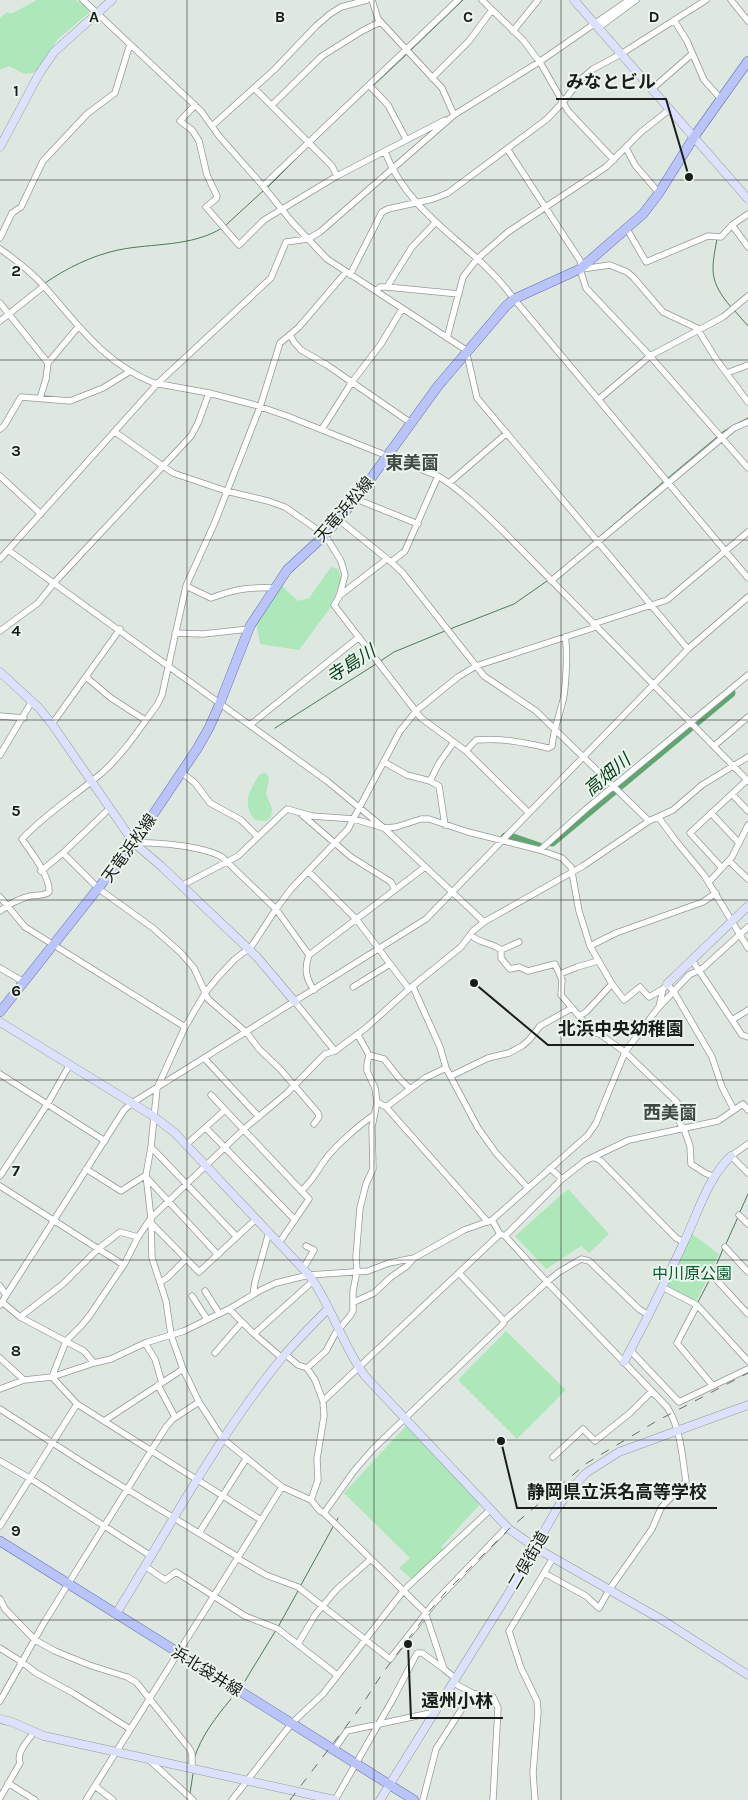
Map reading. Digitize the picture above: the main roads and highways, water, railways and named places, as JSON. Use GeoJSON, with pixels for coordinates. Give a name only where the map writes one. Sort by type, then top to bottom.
{"type":"FeatureCollection","features":[{"type":"Feature","properties":{"kind":"main road","name":"天竜浜松線"},"geometry":{"type":"LineString","coordinates":[[0,1012],[134,843],[181,772],[209,728],[248,630],[287,570],[339,520],[466,350],[506,306],[514,299],[580,269],[643,214],[659,193],[694,137],[748,61]]}},
{"type":"Feature","properties":{"kind":"main road","name":"浜北袋井線"},"geometry":{"type":"LineString","coordinates":[[0,1541],[414,1800]]}},
{"type":"Feature","properties":{"kind":"waterway"},"geometry":{"type":"LineString","coordinates":[[411,50],[463,0]]}},
{"type":"Feature","properties":{"kind":"waterway"},"geometry":{"type":"LineString","coordinates":[[373,86],[407,54]]}},
{"type":"Feature","properties":{"kind":"waterway"},"geometry":{"type":"LineString","coordinates":[[313,142],[370,88]]}},
{"type":"Feature","properties":{"kind":"waterway"},"geometry":{"type":"LineString","coordinates":[[268,187],[308,147]]}},
{"type":"Feature","properties":{"kind":"waterway"},"geometry":{"type":"LineString","coordinates":[[226,225],[263,191]]}},
{"type":"Feature","properties":{"kind":"waterway","name":"寺島川"},"geometry":{"type":"LineString","coordinates":[[720,234],[728,226]]}},
{"type":"Feature","properties":{"kind":"waterway"},"geometry":{"type":"LineString","coordinates":[[45,283],[62,272],[98,256],[118,250],[172,244],[198,238],[222,228]]}},
{"type":"Feature","properties":{"kind":"waterway","name":"寺島川"},"geometry":{"type":"LineString","coordinates":[[717,239],[713,268],[715,282],[731,307]]}},
{"type":"Feature","properties":{"kind":"waterway","name":"寺島川"},"geometry":{"type":"LineString","coordinates":[[734,310],[748,326]]}},
{"type":"Feature","properties":{"kind":"waterway","name":"寺島川"},"geometry":{"type":"LineString","coordinates":[[721,433],[748,418]]}},
{"type":"Feature","properties":{"kind":"waterway","name":"寺島川"},"geometry":{"type":"LineString","coordinates":[[668,478],[717,437]]}},
{"type":"Feature","properties":{"kind":"waterway","name":"寺島川"},"geometry":{"type":"LineString","coordinates":[[598,538],[663,482]]}},
{"type":"Feature","properties":{"kind":"waterway","name":"寺島川"},"geometry":{"type":"LineString","coordinates":[[450,629],[514,604],[547,581]]}},
{"type":"Feature","properties":{"kind":"waterway","name":"寺島川"},"geometry":{"type":"LineString","coordinates":[[379,662],[394,652],[445,631]]}},
{"type":"Feature","properties":{"kind":"waterway","name":"寺島川"},"geometry":{"type":"LineString","coordinates":[[275,728],[376,664]]}},
{"type":"Feature","properties":{"kind":"waterway","name":"高畑川"},"geometry":{"type":"LineString","coordinates":[[696,722],[731,693]]}},
{"type":"Feature","properties":{"kind":"waterway","name":"高畑川"},"geometry":{"type":"LineString","coordinates":[[552,842],[689,728]]}},
{"type":"Feature","properties":{"kind":"waterway","name":"高畑川"},"geometry":{"type":"LineString","coordinates":[[501,836],[504,833]]}},
{"type":"Feature","properties":{"kind":"waterway","name":"高畑川"},"geometry":{"type":"LineString","coordinates":[[510,837],[539,847]]}},
{"type":"Feature","properties":{"kind":"waterway"},"geometry":{"type":"LineString","coordinates":[[739,1214],[748,1194]]}},
{"type":"Feature","properties":{"kind":"waterway"},"geometry":{"type":"LineString","coordinates":[[725,1246],[738,1217]]}},
{"type":"Feature","properties":{"kind":"waterway"},"geometry":{"type":"LineString","coordinates":[[713,1273],[723,1249]]}},
{"type":"Feature","properties":{"kind":"waterway"},"geometry":{"type":"LineString","coordinates":[[698,1302],[711,1277]]}},
{"type":"Feature","properties":{"kind":"waterway"},"geometry":{"type":"LineString","coordinates":[[336,1522],[338,1518]]}},
{"type":"Feature","properties":{"kind":"waterway"},"geometry":{"type":"LineString","coordinates":[[301,1585],[334,1525]]}},
{"type":"Feature","properties":{"kind":"waterway"},"geometry":{"type":"LineString","coordinates":[[278,1627],[298,1591]]}},
{"type":"Feature","properties":{"kind":"waterway"},"geometry":{"type":"LineString","coordinates":[[245,1681],[276,1630]]}},
{"type":"Feature","properties":{"kind":"waterway"},"geometry":{"type":"LineString","coordinates":[[194,1759],[205,1735],[231,1699]]}},
{"type":"Feature","properties":{"kind":"waterway"},"geometry":{"type":"LineString","coordinates":[[190,1793],[193,1774]]}},
{"type":"Feature","properties":{"kind":"railway"},"geometry":{"type":"LineString","coordinates":[[290,1800],[360,1708],[382,1674],[427,1614],[445,1593],[509,1529],[587,1463],[655,1422],[748,1373]]}},
{"type":"Feature","properties":{"kind":"place","name":"みなとビル"},"geometry":{"type":"Point","coordinates":[689,177]}},
{"type":"Feature","properties":{"kind":"place","name":"北浜中央幼稚園"},"geometry":{"type":"Point","coordinates":[474,983]}},
{"type":"Feature","properties":{"kind":"place","name":"静岡県立浜名高等学校"},"geometry":{"type":"Point","coordinates":[501,1441]}},
{"type":"Feature","properties":{"kind":"place","name":"遠州小林"},"geometry":{"type":"Point","coordinates":[408,1644]}},
{"type":"Feature","properties":{"kind":"district","name":"東美薗"},"geometry":{"type":"Point","coordinates":[412,463]}},
{"type":"Feature","properties":{"kind":"district","name":"西美薗"},"geometry":{"type":"Point","coordinates":[670,1113]}},
{"type":"Feature","properties":{"kind":"park label","name":"中川原公園"},"geometry":{"type":"Point","coordinates":[692,1273]}}]}
